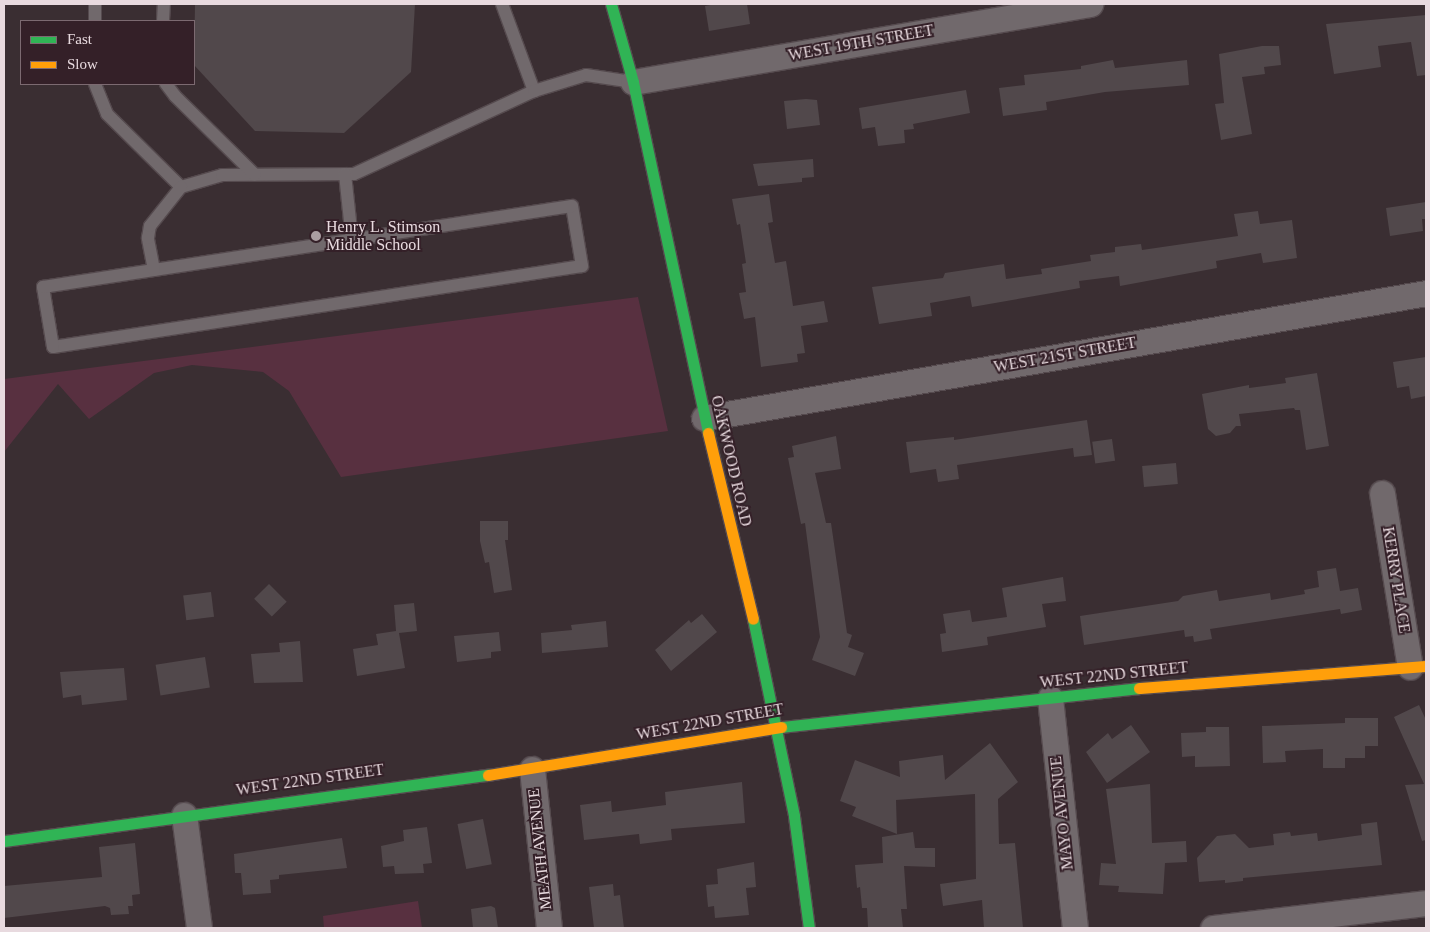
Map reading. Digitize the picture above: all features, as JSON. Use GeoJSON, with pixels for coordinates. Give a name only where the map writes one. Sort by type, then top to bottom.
{"type":"FeatureCollection","features":[{"type":"Feature","properties":{"kind":"street","name":"OAKWOOD ROAD"},"geometry":{"type":"LineString","coordinates":[[611,4],[633,82],[704,418],[776,726],[794,816],[808,928]]}},
{"type":"Feature","properties":{"kind":"street","name":"WEST 19TH STREET"},"geometry":{"type":"LineString","coordinates":[[633,82],[1090,4]]}},
{"type":"Feature","properties":{"kind":"street","name":"WEST 21ST STREET"},"geometry":{"type":"LineString","coordinates":[[704,418],[1426,293]]}},
{"type":"Feature","properties":{"kind":"street","name":"KERRY PLACE"},"geometry":{"type":"LineString","coordinates":[[1382,493],[1418,667]]}},
{"type":"Feature","properties":{"kind":"street","name":"WEST 22ND STREET"},"geometry":{"type":"LineString","coordinates":[[4,841],[184,815],[532,770],[776,726],[1157,686],[1418,667]]}},
{"type":"Feature","properties":{"kind":"street","name":"MAYO AVENUE"},"geometry":{"type":"LineString","coordinates":[[1050,698],[1075,928]]}},
{"type":"Feature","properties":{"kind":"street","name":"MEATH AVENUE"},"geometry":{"type":"LineString","coordinates":[[532,770],[549,928]]}},
{"type":"Feature","properties":{"kind":"street"},"geometry":{"type":"LineString","coordinates":[[184,815],[199,928]]}},
{"type":"Feature","properties":{"kind":"street"},"geometry":{"type":"LineString","coordinates":[[1212,928],[1426,903]]}},
{"type":"Feature","properties":{"kind":"lane"},"geometry":{"type":"LineString","coordinates":[[95,4],[95,20]]}},
{"type":"Feature","properties":{"kind":"lane"},"geometry":{"type":"LineString","coordinates":[[163,20],[164,4]]}},
{"type":"Feature","properties":{"kind":"lane"},"geometry":{"type":"LineString","coordinates":[[502,4],[534,91]]}},
{"type":"Feature","properties":{"kind":"lane"},"geometry":{"type":"LineString","coordinates":[[154,270],[148,238],[150,226],[181,187],[222,175],[354,174],[534,91],[586,75],[633,82]]}},
{"type":"Feature","properties":{"kind":"lane"},"geometry":{"type":"LineString","coordinates":[[95,85],[106,114],[181,187]]}},
{"type":"Feature","properties":{"kind":"lane"},"geometry":{"type":"LineString","coordinates":[[167,85],[175,96],[255,175]]}},
{"type":"Feature","properties":{"kind":"lane"},"geometry":{"type":"LineString","coordinates":[[346,174],[352,240]]}},
{"type":"Feature","properties":{"kind":"lane"},"geometry":{"type":"LineString","coordinates":[[572,206],[582,266],[53,347],[43,287],[154,270],[572,206]]}},
{"type":"Feature","properties":{"kind":"shaded area"},"geometry":{"type":"Polygon","coordinates":[[[638,297],[668,431],[341,477],[289,391],[263,372],[192,365],[154,373],[89,419],[58,384],[4,452],[4,379],[638,297]]]}},
{"type":"Feature","properties":{"kind":"shaded area"},"geometry":{"type":"Polygon","coordinates":[[[418,901],[422,928],[324,928],[323,916],[418,901]]]}},
{"type":"Feature","properties":{"kind":"building"},"geometry":{"type":"Polygon","coordinates":[[[195,4],[415,4],[411,72],[344,133],[255,131],[195,66],[195,4]]]}},
{"type":"Feature","properties":{"kind":"building"},"geometry":{"type":"Polygon","coordinates":[[[747,4],[750,24],[709,31],[705,6],[747,4]]]}},
{"type":"Feature","properties":{"kind":"building"},"geometry":{"type":"Polygon","coordinates":[[[1426,15],[1426,75],[1417,76],[1411,42],[1378,46],[1381,67],[1334,74],[1326,24],[1426,15]]]}},
{"type":"Feature","properties":{"kind":"building"},"geometry":{"type":"Polygon","coordinates":[[[1262,46],[1279,46],[1281,65],[1264,67],[1265,74],[1242,77],[1252,134],[1221,140],[1215,104],[1224,103],[1219,54],[1262,46]]]}},
{"type":"Feature","properties":{"kind":"building"},"geometry":{"type":"Polygon","coordinates":[[[1113,60],[1115,68],[1187,60],[1189,85],[1105,92],[1046,102],[1047,110],[1003,116],[999,88],[1025,85],[1024,75],[1081,69],[1081,66],[1113,60]]]}},
{"type":"Feature","properties":{"kind":"building"},"geometry":{"type":"Polygon","coordinates":[[[966,90],[970,113],[913,124],[914,129],[904,130],[905,143],[878,146],[875,127],[862,129],[859,108],[966,90]]]}},
{"type":"Feature","properties":{"kind":"building"},"geometry":{"type":"Polygon","coordinates":[[[817,100],[820,125],[787,129],[784,101],[817,100]]]}},
{"type":"Feature","properties":{"kind":"building"},"geometry":{"type":"Polygon","coordinates":[[[813,159],[814,177],[802,178],[802,182],[758,186],[753,164],[813,159]]]}},
{"type":"Feature","properties":{"kind":"building"},"geometry":{"type":"Polygon","coordinates":[[[769,194],[773,222],[768,223],[775,263],[786,261],[793,306],[824,301],[828,322],[801,326],[805,353],[797,354],[798,362],[761,367],[755,317],[744,319],[739,293],[746,292],[742,264],[746,263],[740,224],[737,225],[732,199],[769,194]]]}},
{"type":"Feature","properties":{"kind":"building"},"geometry":{"type":"Polygon","coordinates":[[[1426,202],[1426,219],[1422,219],[1423,231],[1390,236],[1386,208],[1426,202]]]}},
{"type":"Feature","properties":{"kind":"building"},"geometry":{"type":"Polygon","coordinates":[[[1258,211],[1260,224],[1292,220],[1297,258],[1263,263],[1261,253],[1216,261],[1217,268],[1120,286],[1119,276],[1079,281],[1080,288],[972,307],[970,296],[930,303],[932,316],[879,324],[872,287],[943,278],[945,273],[1004,264],[1006,279],[1042,274],[1041,269],[1091,261],[1090,255],[1115,252],[1115,247],[1141,244],[1142,250],[1238,236],[1234,214],[1258,211]]]}},
{"type":"Feature","properties":{"kind":"building"},"geometry":{"type":"Polygon","coordinates":[[[1426,357],[1426,396],[1411,399],[1409,386],[1397,388],[1393,362],[1426,357]]]}},
{"type":"Feature","properties":{"kind":"building"},"geometry":{"type":"Polygon","coordinates":[[[1317,373],[1329,446],[1306,450],[1300,410],[1295,410],[1294,408],[1239,414],[1241,426],[1236,426],[1230,433],[1216,436],[1208,429],[1202,394],[1249,385],[1249,388],[1286,383],[1285,378],[1317,373]]]}},
{"type":"Feature","properties":{"kind":"building"},"geometry":{"type":"Polygon","coordinates":[[[1087,420],[1092,455],[1074,457],[1073,448],[957,465],[959,479],[938,482],[936,469],[910,473],[906,442],[954,437],[954,440],[1087,420]]]}},
{"type":"Feature","properties":{"kind":"building"},"geometry":{"type":"Polygon","coordinates":[[[836,436],[841,469],[815,473],[826,523],[831,523],[847,633],[852,635],[848,647],[864,653],[855,676],[812,660],[820,637],[805,523],[801,524],[788,458],[794,457],[792,446],[836,436]]]}},
{"type":"Feature","properties":{"kind":"building"},"geometry":{"type":"Polygon","coordinates":[[[1112,439],[1115,461],[1095,464],[1092,442],[1112,439]]]}},
{"type":"Feature","properties":{"kind":"building"},"geometry":{"type":"Polygon","coordinates":[[[1176,463],[1178,484],[1144,487],[1142,466],[1176,463]]]}},
{"type":"Feature","properties":{"kind":"building"},"geometry":{"type":"Polygon","coordinates":[[[480,521],[508,521],[508,540],[505,540],[512,590],[494,593],[489,562],[485,563],[480,541],[480,521]]]}},
{"type":"Feature","properties":{"kind":"building"},"geometry":{"type":"Polygon","coordinates":[[[1336,568],[1340,591],[1358,588],[1362,610],[1341,614],[1340,609],[1210,629],[1212,639],[1194,642],[1193,636],[1185,637],[1184,630],[1084,645],[1080,616],[1178,601],[1183,596],[1217,590],[1219,601],[1270,593],[1271,600],[1305,594],[1304,590],[1319,587],[1317,571],[1336,568]]]}},
{"type":"Feature","properties":{"kind":"building"},"geometry":{"type":"Polygon","coordinates":[[[1063,577],[1066,601],[1042,604],[1046,627],[987,637],[988,645],[942,652],[940,634],[946,633],[943,614],[970,610],[972,622],[1007,617],[1002,588],[1063,577]]]}},
{"type":"Feature","properties":{"kind":"building"},"geometry":{"type":"Polygon","coordinates":[[[269,584],[287,602],[272,617],[254,599],[269,584]]]}},
{"type":"Feature","properties":{"kind":"building"},"geometry":{"type":"Polygon","coordinates":[[[211,592],[214,617],[186,620],[183,595],[211,592]]]}},
{"type":"Feature","properties":{"kind":"building"},"geometry":{"type":"Polygon","coordinates":[[[414,603],[417,631],[399,633],[405,668],[357,676],[353,649],[378,645],[376,634],[396,631],[394,605],[414,603]]]}},
{"type":"Feature","properties":{"kind":"building"},"geometry":{"type":"Polygon","coordinates":[[[702,614],[717,632],[671,671],[655,650],[689,620],[691,623],[702,614]]]}},
{"type":"Feature","properties":{"kind":"building"},"geometry":{"type":"Polygon","coordinates":[[[606,621],[608,647],[542,653],[541,633],[572,630],[571,625],[606,621]]]}},
{"type":"Feature","properties":{"kind":"building"},"geometry":{"type":"Polygon","coordinates":[[[499,632],[501,651],[491,652],[491,658],[457,662],[454,636],[499,632]]]}},
{"type":"Feature","properties":{"kind":"building"},"geometry":{"type":"Polygon","coordinates":[[[300,641],[303,682],[254,683],[251,654],[280,652],[279,643],[300,641]]]}},
{"type":"Feature","properties":{"kind":"building"},"geometry":{"type":"Polygon","coordinates":[[[205,657],[210,688],[160,695],[156,665],[205,657]]]}},
{"type":"Feature","properties":{"kind":"building"},"geometry":{"type":"Polygon","coordinates":[[[124,668],[127,700],[82,705],[81,695],[63,698],[60,672],[124,668]]]}},
{"type":"Feature","properties":{"kind":"building"},"geometry":{"type":"Polygon","coordinates":[[[1419,705],[1426,720],[1426,840],[1422,841],[1405,785],[1424,784],[1394,717],[1419,705]]]}},
{"type":"Feature","properties":{"kind":"building"},"geometry":{"type":"Polygon","coordinates":[[[1345,718],[1378,718],[1378,746],[1365,746],[1365,758],[1345,758],[1345,768],[1323,768],[1323,749],[1285,751],[1286,762],[1263,763],[1262,726],[1345,723],[1345,718]]]}},
{"type":"Feature","properties":{"kind":"building"},"geometry":{"type":"Polygon","coordinates":[[[1131,725],[1150,752],[1107,783],[1086,752],[1108,733],[1112,739],[1131,725]]]}},
{"type":"Feature","properties":{"kind":"building"},"geometry":{"type":"Polygon","coordinates":[[[1206,727],[1229,727],[1230,766],[1195,767],[1195,756],[1182,757],[1181,733],[1206,732],[1206,727]]]}},
{"type":"Feature","properties":{"kind":"building"},"geometry":{"type":"Polygon","coordinates":[[[990,743],[1018,782],[998,799],[999,844],[1015,843],[1023,928],[984,928],[982,900],[943,906],[940,884],[976,879],[975,794],[896,800],[897,834],[852,816],[856,807],[840,801],[855,760],[900,777],[899,761],[943,755],[945,780],[990,743]]]}},
{"type":"Feature","properties":{"kind":"building"},"geometry":{"type":"Polygon","coordinates":[[[742,782],[745,823],[671,829],[672,840],[640,844],[639,834],[584,840],[580,805],[611,801],[612,812],[666,805],[665,792],[742,782]]]}},
{"type":"Feature","properties":{"kind":"building"},"geometry":{"type":"Polygon","coordinates":[[[1150,784],[1152,843],[1186,841],[1187,862],[1165,863],[1163,894],[1118,892],[1119,886],[1099,885],[1101,863],[1116,864],[1106,789],[1150,784]]]}},
{"type":"Feature","properties":{"kind":"building"},"geometry":{"type":"Polygon","coordinates":[[[483,819],[492,864],[466,869],[457,824],[483,819]]]}},
{"type":"Feature","properties":{"kind":"building"},"geometry":{"type":"Polygon","coordinates":[[[1377,822],[1382,865],[1243,878],[1243,881],[1225,883],[1225,880],[1199,882],[1197,858],[1217,836],[1235,834],[1249,848],[1274,845],[1273,834],[1290,832],[1291,836],[1317,833],[1318,841],[1362,835],[1361,824],[1377,822]]]}},
{"type":"Feature","properties":{"kind":"building"},"geometry":{"type":"Polygon","coordinates":[[[427,827],[432,863],[423,864],[424,873],[395,874],[394,866],[383,867],[381,846],[404,841],[403,830],[427,827]]]}},
{"type":"Feature","properties":{"kind":"building"},"geometry":{"type":"Polygon","coordinates":[[[913,832],[915,848],[935,848],[935,867],[904,866],[907,909],[901,909],[903,928],[868,928],[867,908],[862,908],[860,887],[857,888],[855,865],[883,863],[882,837],[913,832]]]}},
{"type":"Feature","properties":{"kind":"building"},"geometry":{"type":"Polygon","coordinates":[[[342,838],[347,868],[279,875],[279,879],[270,880],[271,893],[243,895],[241,873],[235,873],[234,854],[342,838]]]}},
{"type":"Feature","properties":{"kind":"building"},"geometry":{"type":"Polygon","coordinates":[[[135,843],[140,894],[132,895],[133,906],[128,906],[129,914],[111,915],[110,908],[105,906],[4,918],[4,886],[102,877],[99,847],[135,843]]]}},
{"type":"Feature","properties":{"kind":"building"},"geometry":{"type":"Polygon","coordinates":[[[754,862],[756,887],[746,888],[749,915],[715,918],[714,906],[708,907],[706,885],[718,884],[717,869],[754,862]]]}},
{"type":"Feature","properties":{"kind":"building"},"geometry":{"type":"Polygon","coordinates":[[[613,884],[614,896],[620,895],[624,928],[594,928],[589,887],[613,884]]]}},
{"type":"Feature","properties":{"kind":"building"},"geometry":{"type":"Polygon","coordinates":[[[491,906],[495,908],[498,928],[473,928],[471,909],[491,906]]]}},
{"type":"Feature","properties":{"kind":"traffic: fast"},"geometry":{"type":"LineString","coordinates":[[611,4],[633,82],[708,433]]}},
{"type":"Feature","properties":{"kind":"traffic: fast"},"geometry":{"type":"LineString","coordinates":[[753,619],[794,816],[809,928]]}},
{"type":"Feature","properties":{"kind":"traffic: fast"},"geometry":{"type":"LineString","coordinates":[[781,727],[1139,688]]}},
{"type":"Feature","properties":{"kind":"traffic: fast"},"geometry":{"type":"LineString","coordinates":[[4,841],[488,775]]}},
{"type":"Feature","properties":{"kind":"traffic: slow"},"geometry":{"type":"LineString","coordinates":[[708,433],[753,619]]}},
{"type":"Feature","properties":{"kind":"traffic: slow"},"geometry":{"type":"LineString","coordinates":[[1139,688],[1426,666]]}},
{"type":"Feature","properties":{"kind":"traffic: slow"},"geometry":{"type":"LineString","coordinates":[[488,775],[781,727]]}},
{"type":"Feature","properties":{"kind":"place","name":"Henry L. Stimson Middle School"},"geometry":{"type":"Point","coordinates":[316,236]}}]}
